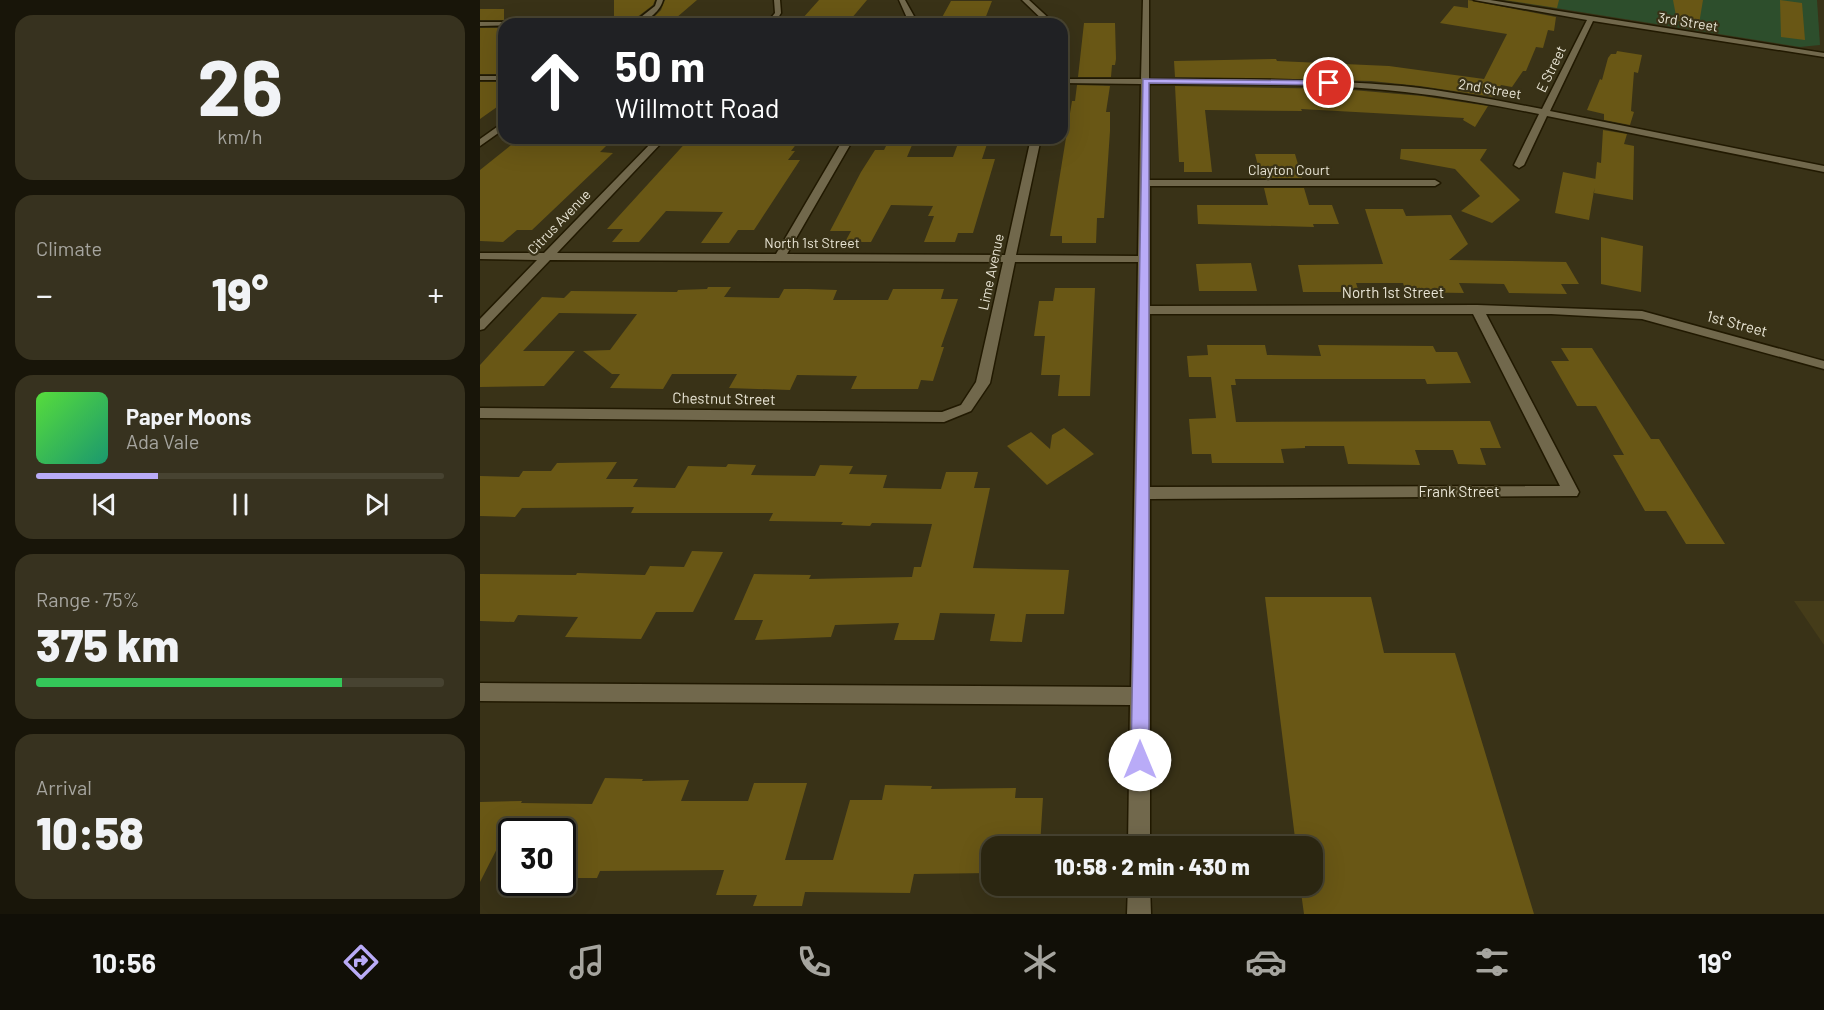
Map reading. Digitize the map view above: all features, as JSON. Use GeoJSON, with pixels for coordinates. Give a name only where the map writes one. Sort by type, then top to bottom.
{"type":"FeatureCollection","features":[{"type":"Feature","properties":{"kind":"street"},"geometry":{"type":"LineString","coordinates":[[644,18],[658,7],[660,0]]}},
{"type":"Feature","properties":{"kind":"street"},"geometry":{"type":"LineString","coordinates":[[774,18],[778,13],[777,0]]}},
{"type":"Feature","properties":{"kind":"street"},"geometry":{"type":"LineString","coordinates":[[902,0],[911,18]]}},
{"type":"Feature","properties":{"kind":"street"},"geometry":{"type":"LineString","coordinates":[[1024,0],[1044,18]]}},
{"type":"Feature","properties":{"kind":"street"},"geometry":{"type":"LineString","coordinates":[[1139,836],[1146,0]]}},
{"type":"Feature","properties":{"kind":"street","name":"3rd Street"},"geometry":{"type":"LineString","coordinates":[[1477,0],[1824,55]]}},
{"type":"Feature","properties":{"kind":"street","name":"E Street"},"geometry":{"type":"LineString","coordinates":[[1520,165],[1591,18]]}},
{"type":"Feature","properties":{"kind":"street"},"geometry":{"type":"LineString","coordinates":[[480,24],[498,24]]}},
{"type":"Feature","properties":{"kind":"street"},"geometry":{"type":"LineString","coordinates":[[480,78],[498,78]]}},
{"type":"Feature","properties":{"kind":"street","name":"2nd Street"},"geometry":{"type":"LineString","coordinates":[[1068,81],[1300,81],[1356,84],[1436,93],[1824,169]]}},
{"type":"Feature","properties":{"kind":"street"},"geometry":{"type":"LineString","coordinates":[[480,143],[498,130]]}},
{"type":"Feature","properties":{"kind":"street","name":"Citrus Avenue"},"geometry":{"type":"LineString","coordinates":[[480,326],[655,144]]}},
{"type":"Feature","properties":{"kind":"street"},"geometry":{"type":"LineString","coordinates":[[779,258],[846,144]]}},
{"type":"Feature","properties":{"kind":"street","name":"Lime Avenue"},"geometry":{"type":"LineString","coordinates":[[966,408],[983,383],[1035,144]]}},
{"type":"Feature","properties":{"kind":"street","name":"Clayton Court"},"geometry":{"type":"LineString","coordinates":[[1144,183],[1435,183]]}},
{"type":"Feature","properties":{"kind":"street","name":"North 1st Street"},"geometry":{"type":"LineString","coordinates":[[480,256],[1143,259]]}},
{"type":"Feature","properties":{"kind":"street","name":"North 1st Street"},"geometry":{"type":"LineString","coordinates":[[1143,310],[1477,309],[1642,315]]}},
{"type":"Feature","properties":{"kind":"street","name":"Frank Street"},"geometry":{"type":"LineString","coordinates":[[1142,493],[1571,492],[1477,309]]}},
{"type":"Feature","properties":{"kind":"street","name":"1st Street"},"geometry":{"type":"LineString","coordinates":[[1642,315],[1824,365]]}},
{"type":"Feature","properties":{"kind":"street","name":"Chestnut Street"},"geometry":{"type":"LineString","coordinates":[[480,413],[920,418],[944,417],[966,408]]}},
{"type":"Feature","properties":{"kind":"street"},"geometry":{"type":"LineString","coordinates":[[480,692],[1140,696]]}},
{"type":"Feature","properties":{"kind":"street"},"geometry":{"type":"LineString","coordinates":[[1139,896],[1139,914]]}},
{"type":"Feature","properties":{"kind":"shaded area"},"geometry":{"type":"Polygon","coordinates":[[[1794,601],[1824,601],[1824,645],[1794,601]]]}},
{"type":"Feature","properties":{"kind":"green space"},"geometry":{"type":"Polygon","coordinates":[[[1505,0],[1817,0],[1820,45],[1800,47],[1505,0]]]}},
{"type":"Feature","properties":{"kind":"building"},"geometry":{"type":"Polygon","coordinates":[[[614,0],[655,0],[653,5],[636,18],[614,18],[614,0]]]}},
{"type":"Feature","properties":{"kind":"building"},"geometry":{"type":"Polygon","coordinates":[[[665,0],[697,0],[676,18],[653,18],[661,10],[665,0]]]}},
{"type":"Feature","properties":{"kind":"building"},"geometry":{"type":"Polygon","coordinates":[[[819,0],[867,0],[852,18],[803,18],[819,0]]]}},
{"type":"Feature","properties":{"kind":"building"},"geometry":{"type":"Polygon","coordinates":[[[1468,0],[1556,17],[1554,31],[1548,30],[1543,48],[1536,47],[1526,71],[1523,71],[1512,87],[1501,85],[1494,97],[1371,81],[1175,77],[1174,61],[1276,59],[1277,61],[1389,66],[1484,79],[1507,34],[1440,23],[1454,6],[1468,8],[1468,0]]]}},
{"type":"Feature","properties":{"kind":"building"},"geometry":{"type":"Polygon","coordinates":[[[1504,0],[1559,0],[1557,8],[1504,0]]]}},
{"type":"Feature","properties":{"kind":"building"},"geometry":{"type":"Polygon","coordinates":[[[1673,0],[1703,0],[1699,24],[1677,21],[1673,0]]]}},
{"type":"Feature","properties":{"kind":"building"},"geometry":{"type":"Polygon","coordinates":[[[1780,0],[1802,3],[1805,40],[1781,37],[1780,0]]]}},
{"type":"Feature","properties":{"kind":"building"},"geometry":{"type":"Polygon","coordinates":[[[951,1],[992,1],[985,18],[942,18],[951,1]]]}},
{"type":"Feature","properties":{"kind":"building"},"geometry":{"type":"Polygon","coordinates":[[[480,9],[504,9],[504,18],[480,20],[480,9]]]}},
{"type":"Feature","properties":{"kind":"building"},"geometry":{"type":"Polygon","coordinates":[[[1084,23],[1115,23],[1116,59],[1115,65],[1112,65],[1111,77],[1078,77],[1084,23]]]}},
{"type":"Feature","properties":{"kind":"building"},"geometry":{"type":"Polygon","coordinates":[[[480,28],[498,28],[498,74],[480,74],[480,28]]]}},
{"type":"Feature","properties":{"kind":"building"},"geometry":{"type":"Polygon","coordinates":[[[1617,51],[1642,55],[1638,73],[1634,72],[1631,111],[1634,112],[1630,125],[1604,120],[1604,114],[1587,110],[1600,79],[1602,80],[1608,58],[1617,51]]]}},
{"type":"Feature","properties":{"kind":"building"},"geometry":{"type":"Polygon","coordinates":[[[480,82],[498,82],[498,106],[480,119],[480,82]]]}},
{"type":"Feature","properties":{"kind":"building"},"geometry":{"type":"Polygon","coordinates":[[[1077,85],[1110,86],[1106,112],[1110,112],[1110,131],[1104,218],[1097,218],[1096,243],[1062,243],[1062,236],[1050,236],[1065,144],[1068,144],[1072,101],[1075,101],[1077,85]]]}},
{"type":"Feature","properties":{"kind":"building"},"geometry":{"type":"Polygon","coordinates":[[[1175,86],[1341,89],[1422,96],[1488,106],[1475,127],[1463,120],[1464,118],[1301,109],[1302,111],[1205,110],[1212,172],[1184,172],[1184,162],[1179,162],[1175,86]]]}},
{"type":"Feature","properties":{"kind":"building"},"geometry":{"type":"Polygon","coordinates":[[[1603,130],[1627,134],[1624,144],[1634,146],[1633,200],[1594,193],[1597,162],[1601,163],[1603,130]]]}},
{"type":"Feature","properties":{"kind":"building"},"geometry":{"type":"Polygon","coordinates":[[[512,144],[608,144],[600,152],[613,153],[532,230],[517,230],[503,242],[480,241],[480,170],[512,144]]]}},
{"type":"Feature","properties":{"kind":"building"},"geometry":{"type":"Polygon","coordinates":[[[685,144],[796,144],[791,151],[795,151],[788,160],[800,160],[754,230],[738,230],[729,243],[701,243],[723,212],[666,211],[639,242],[612,242],[623,229],[607,229],[685,144]]]}},
{"type":"Feature","properties":{"kind":"building"},"geometry":{"type":"Polygon","coordinates":[[[887,144],[912,144],[907,157],[953,157],[958,144],[987,144],[982,159],[995,159],[973,233],[958,233],[955,242],[924,242],[934,216],[928,216],[933,206],[891,205],[871,242],[845,242],[851,231],[830,231],[875,150],[884,150],[887,144]]]}},
{"type":"Feature","properties":{"kind":"building"},"geometry":{"type":"Polygon","coordinates":[[[1401,149],[1487,149],[1480,160],[1520,200],[1492,223],[1461,211],[1480,196],[1455,169],[1400,159],[1401,149]]]}},
{"type":"Feature","properties":{"kind":"building"},"geometry":{"type":"Polygon","coordinates":[[[1255,154],[1295,154],[1302,178],[1261,178],[1255,154]]]}},
{"type":"Feature","properties":{"kind":"building"},"geometry":{"type":"Polygon","coordinates":[[[1563,172],[1596,179],[1589,220],[1555,213],[1563,172]]]}},
{"type":"Feature","properties":{"kind":"building"},"geometry":{"type":"Polygon","coordinates":[[[1264,188],[1304,188],[1309,205],[1332,205],[1339,224],[1313,224],[1314,227],[1198,224],[1197,205],[1268,205],[1264,188]]]}},
{"type":"Feature","properties":{"kind":"building"},"geometry":{"type":"Polygon","coordinates":[[[1365,209],[1403,209],[1406,216],[1451,215],[1468,244],[1449,260],[1566,262],[1579,284],[1561,284],[1567,294],[1509,293],[1504,284],[1459,283],[1464,293],[1406,292],[1403,283],[1356,283],[1359,292],[1303,292],[1298,265],[1383,264],[1365,209]]]}},
{"type":"Feature","properties":{"kind":"building"},"geometry":{"type":"Polygon","coordinates":[[[1601,237],[1643,246],[1641,292],[1601,284],[1601,237]]]}},
{"type":"Feature","properties":{"kind":"building"},"geometry":{"type":"Polygon","coordinates":[[[1251,263],[1257,291],[1199,291],[1196,264],[1251,263]]]}},
{"type":"Feature","properties":{"kind":"building"},"geometry":{"type":"Polygon","coordinates":[[[708,287],[731,287],[724,297],[779,298],[784,289],[837,290],[833,300],[888,300],[893,289],[944,289],[941,299],[958,299],[941,347],[944,347],[933,381],[921,380],[918,389],[851,389],[857,376],[797,375],[790,390],[729,388],[737,374],[672,374],[663,389],[610,388],[620,374],[612,374],[583,351],[610,350],[637,314],[559,313],[523,351],[575,351],[544,386],[480,387],[480,365],[542,297],[564,298],[571,291],[677,292],[678,290],[707,289],[708,287]]]}},
{"type":"Feature","properties":{"kind":"building"},"geometry":{"type":"Polygon","coordinates":[[[1055,288],[1095,288],[1090,396],[1058,396],[1060,375],[1041,375],[1045,336],[1034,336],[1039,301],[1053,301],[1055,288]]]}},
{"type":"Feature","properties":{"kind":"building"},"geometry":{"type":"Polygon","coordinates":[[[1207,345],[1265,345],[1267,355],[1321,356],[1318,345],[1433,346],[1436,352],[1457,352],[1471,383],[1427,384],[1425,379],[1235,379],[1236,385],[1231,385],[1236,422],[1490,421],[1501,448],[1480,448],[1486,465],[1458,464],[1453,450],[1415,450],[1420,465],[1348,464],[1344,446],[1305,446],[1305,448],[1281,449],[1284,463],[1212,463],[1211,454],[1192,454],[1189,419],[1216,418],[1211,377],[1189,377],[1187,356],[1208,355],[1207,345]]]}},
{"type":"Feature","properties":{"kind":"building"},"geometry":{"type":"Polygon","coordinates":[[[1561,348],[1592,348],[1651,439],[1659,439],[1725,544],[1686,544],[1666,511],[1645,511],[1613,455],[1624,455],[1596,406],[1577,406],[1551,361],[1569,361],[1561,348]]]}},
{"type":"Feature","properties":{"kind":"building"},"geometry":{"type":"Polygon","coordinates":[[[1064,428],[1094,454],[1047,485],[1007,446],[1031,432],[1050,449],[1052,435],[1064,428]]]}},
{"type":"Feature","properties":{"kind":"building"},"geometry":{"type":"Polygon","coordinates":[[[617,462],[606,479],[638,479],[633,487],[675,488],[688,466],[726,467],[728,464],[756,465],[751,475],[815,476],[820,465],[853,466],[849,474],[887,475],[883,488],[941,489],[946,472],[978,472],[974,488],[990,488],[973,568],[1069,570],[1064,614],[1026,614],[1022,642],[990,641],[995,614],[940,613],[934,640],[894,640],[899,623],[835,625],[831,637],[755,640],[763,620],[734,620],[754,574],[811,575],[809,579],[912,577],[914,567],[921,567],[932,524],[872,523],[870,526],[841,525],[843,522],[769,521],[773,513],[631,513],[634,507],[522,508],[515,517],[480,516],[480,476],[519,477],[523,471],[551,471],[557,463],[617,462]]]}},
{"type":"Feature","properties":{"kind":"building"},"geometry":{"type":"Polygon","coordinates":[[[692,551],[723,552],[693,612],[656,612],[641,639],[565,637],[578,617],[518,615],[514,622],[480,621],[480,574],[645,575],[650,566],[684,567],[692,551]]]}},
{"type":"Feature","properties":{"kind":"building"},"geometry":{"type":"Polygon","coordinates":[[[1265,597],[1371,597],[1384,653],[1455,653],[1534,914],[1304,914],[1302,896],[1323,896],[1323,836],[1295,836],[1265,597]]]}},
{"type":"Feature","properties":{"kind":"building"},"geometry":{"type":"Polygon","coordinates":[[[605,778],[643,779],[642,781],[689,780],[681,801],[748,801],[754,783],[807,783],[785,860],[833,860],[850,800],[882,800],[885,785],[932,786],[931,789],[1016,788],[1015,798],[1043,798],[1041,836],[981,836],[981,873],[914,874],[910,893],[805,892],[802,906],[753,906],[757,895],[716,895],[724,870],[600,871],[597,878],[576,878],[576,818],[498,818],[498,847],[480,882],[480,802],[592,804],[605,778]]]}},
{"type":"Feature","properties":{"kind":"route"},"geometry":{"type":"LineString","coordinates":[[1140,760],[1145,81],[1329,83]]}}]}
